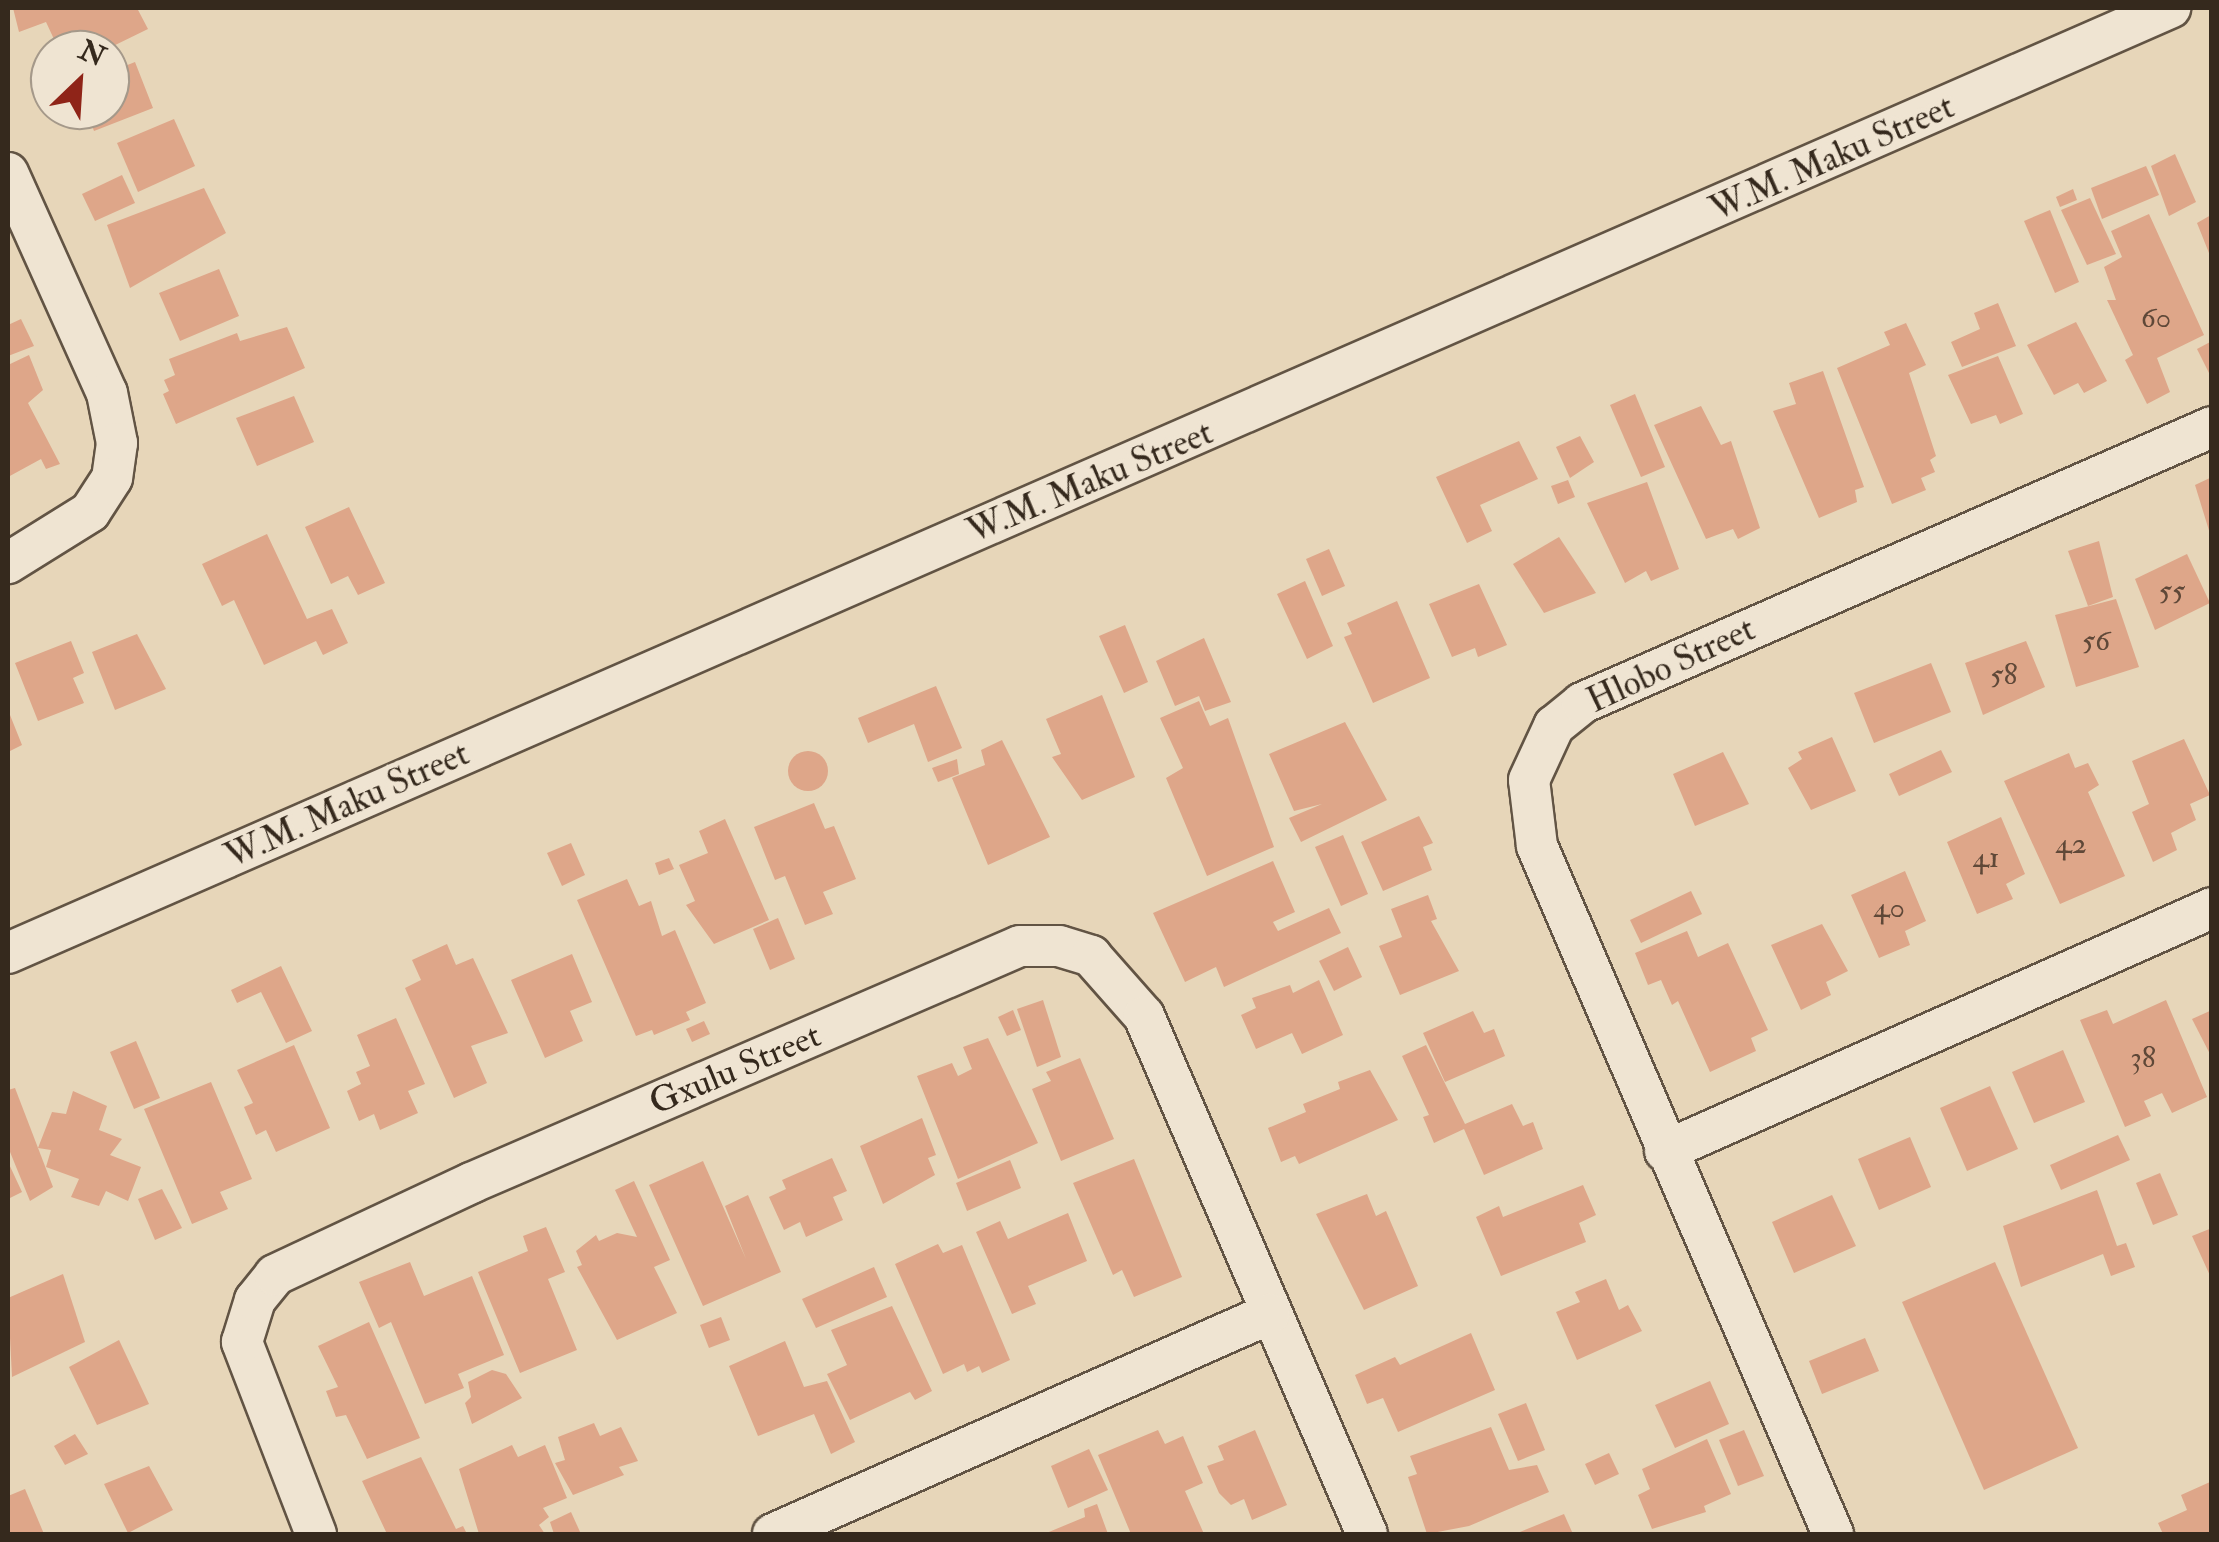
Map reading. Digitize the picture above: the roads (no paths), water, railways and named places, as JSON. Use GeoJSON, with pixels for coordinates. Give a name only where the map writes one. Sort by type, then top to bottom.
{"type":"FeatureCollection","features":[{"type":"Feature","properties":{"kind":"street","name":"W.M. Maku Street"},"geometry":{"type":"LineString","coordinates":[[8,953],[2170,8]]}},
{"type":"Feature","properties":{"kind":"street"},"geometry":{"type":"LineString","coordinates":[[8,173],[108,394],[117,443],[112,478],[90,512],[8,564]]}},
{"type":"Feature","properties":{"kind":"street","name":"Hlobo Street"},"geometry":{"type":"LineString","coordinates":[[1833,1534],[1666,1151],[1528,812],[1528,780],[1554,726],[1609,689],[2212,428]]}},
{"type":"Feature","properties":{"kind":"street"},"geometry":{"type":"LineString","coordinates":[[1666,1151],[2212,908]]}},
{"type":"Feature","properties":{"kind":"street","name":"Gxulu Street"},"geometry":{"type":"LineString","coordinates":[[316,1534],[242,1342],[255,1300],[275,1274],[471,1182],[1020,946],[1060,946],[1091,956],[1144,1016],[1368,1534]]}},
{"type":"Feature","properties":{"kind":"street"},"geometry":{"type":"LineString","coordinates":[[774,1534],[1270,1314]]}}]}
